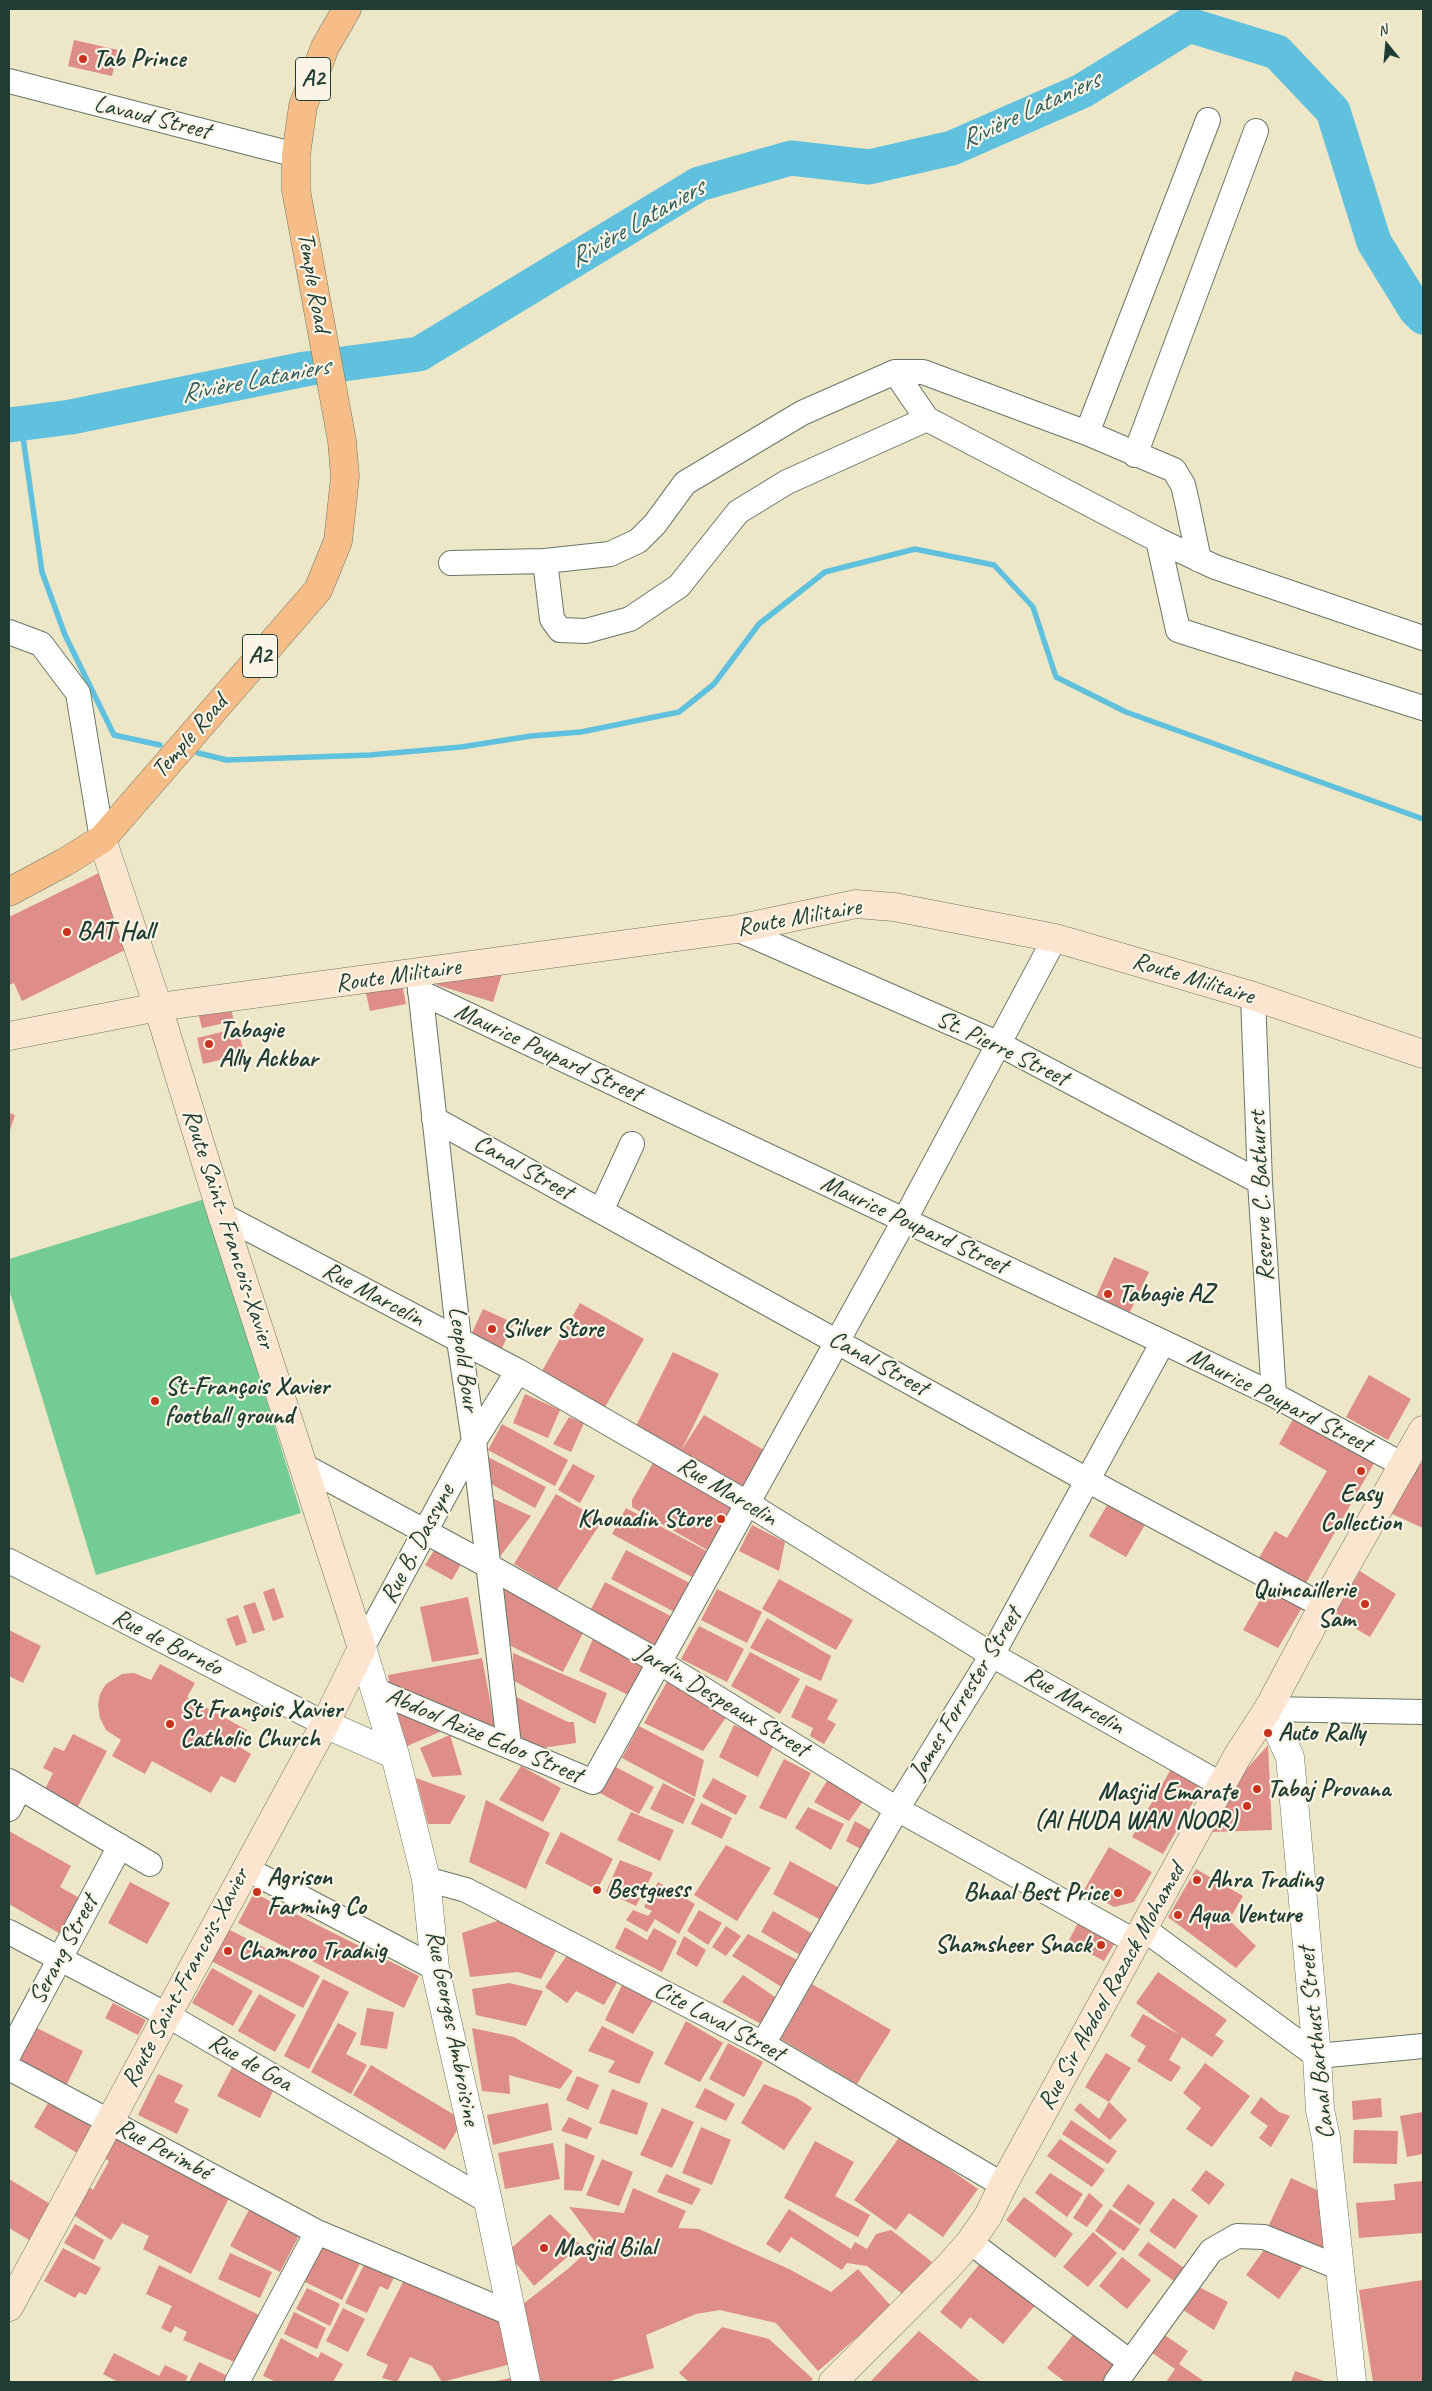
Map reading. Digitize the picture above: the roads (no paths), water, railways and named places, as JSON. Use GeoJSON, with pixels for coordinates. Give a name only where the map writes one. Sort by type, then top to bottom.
{"type":"FeatureCollection","features":[{"type":"Feature","properties":{"kind":"main road","name":"Temple Road"},"geometry":{"type":"LineString","coordinates":[[102,839],[318,590],[338,540],[345,477],[342,441],[296,190],[296,155],[303,106],[325,47],[347,9]]}},
{"type":"Feature","properties":{"kind":"main road","name":"A2"},"geometry":{"type":"LineString","coordinates":[[9,892],[65,862],[102,839]]}},
{"type":"Feature","properties":{"kind":"main road","name":"Route Saint- Francois-Xavier"},"geometry":{"type":"LineString","coordinates":[[102,839],[158,1007],[222,1215],[362,1648]]}},
{"type":"Feature","properties":{"kind":"main road","name":"Route Militaire"},"geometry":{"type":"LineString","coordinates":[[9,1036],[158,1007],[419,983],[738,929],[856,904],[894,907],[1056,938],[1253,996],[1423,1054]]}},
{"type":"Feature","properties":{"kind":"main road","name":"Rue Sir Abdool Razack Mohamed"},"geometry":{"type":"LineString","coordinates":[[834,2382],[947,2268],[970,2242],[988,2216],[1003,2185],[1222,1785],[1268,1709],[1323,1606],[1405,1466],[1423,1430]]}},
{"type":"Feature","properties":{"kind":"main road","name":"Route Saint-Francois-Xavier"},"geometry":{"type":"LineString","coordinates":[[9,2306],[245,1868],[325,1724],[362,1648]]}},
{"type":"Feature","properties":{"kind":"street","name":"Lavaud Street"},"geometry":{"type":"LineString","coordinates":[[9,81],[296,155]]}},
{"type":"Feature","properties":{"kind":"street"},"geometry":{"type":"LineString","coordinates":[[1087,433],[1208,120]]}},
{"type":"Feature","properties":{"kind":"street"},"geometry":{"type":"LineString","coordinates":[[1135,454],[1256,131]]}},
{"type":"Feature","properties":{"kind":"street"},"geometry":{"type":"LineString","coordinates":[[895,372],[927,419],[1158,540],[1215,567],[1423,638]]}},
{"type":"Feature","properties":{"kind":"street"},"geometry":{"type":"LineString","coordinates":[[451,563],[545,561],[610,554],[638,540],[655,524],[686,483],[802,413],[895,372],[923,372],[1087,433],[1174,470],[1183,484],[1188,502],[1199,560]]}},
{"type":"Feature","properties":{"kind":"street"},"geometry":{"type":"LineString","coordinates":[[545,561],[552,619],[560,630],[586,631],[630,619],[679,586],[738,512],[787,482],[927,419]]}},
{"type":"Feature","properties":{"kind":"street"},"geometry":{"type":"LineString","coordinates":[[1158,540],[1178,630],[1423,708]]}},
{"type":"Feature","properties":{"kind":"street"},"geometry":{"type":"LineString","coordinates":[[9,632],[41,644],[78,693],[102,839]]}},
{"type":"Feature","properties":{"kind":"street","name":"St. Pierre Street"},"geometry":{"type":"LineString","coordinates":[[738,929],[999,1044],[1260,1182]]}},
{"type":"Feature","properties":{"kind":"street"},"geometry":{"type":"LineString","coordinates":[[660,1662],[904,1221],[1056,938]]}},
{"type":"Feature","properties":{"kind":"street","name":"Leopold Bour"},"geometry":{"type":"LineString","coordinates":[[419,983],[459,1340],[474,1441],[487,1565],[510,1745]]}},
{"type":"Feature","properties":{"kind":"street","name":"Maurice Poupard Street"},"geometry":{"type":"LineString","coordinates":[[419,983],[904,1221],[1274,1395],[1405,1466]]}},
{"type":"Feature","properties":{"kind":"street","name":"Reserve C. Bathurst"},"geometry":{"type":"LineString","coordinates":[[1253,996],[1260,1182],[1274,1395]]}},
{"type":"Feature","properties":{"kind":"street","name":"Canal Street"},"geometry":{"type":"LineString","coordinates":[[434,1119],[1087,1480],[1323,1606]]}},
{"type":"Feature","properties":{"kind":"street"},"geometry":{"type":"LineString","coordinates":[[601,1211],[632,1144]]}},
{"type":"Feature","properties":{"kind":"street","name":"Rue Marcelin"},"geometry":{"type":"LineString","coordinates":[[222,1215],[518,1371],[747,1503],[992,1655],[1222,1785]]}},
{"type":"Feature","properties":{"kind":"street","name":"James Forrester Street"},"geometry":{"type":"LineString","coordinates":[[763,2044],[897,1809],[992,1655],[1163,1342]]}},
{"type":"Feature","properties":{"kind":"street","name":"Rue B. Dassyne"},"geometry":{"type":"LineString","coordinates":[[362,1648],[474,1441],[518,1371]]}},
{"type":"Feature","properties":{"kind":"street","name":"Jardin Despeaux Street"},"geometry":{"type":"LineString","coordinates":[[304,1466],[426,1531],[660,1662],[897,1809],[1140,1935],[1317,2056]]}},
{"type":"Feature","properties":{"kind":"street","name":"Rue de Bornéo"},"geometry":{"type":"LineString","coordinates":[[11,1568],[325,1724]]}},
{"type":"Feature","properties":{"kind":"street","name":"Rue Georges Ambroisine"},"geometry":{"type":"LineString","coordinates":[[362,1648],[395,1755],[426,1879],[435,1968],[488,2201],[526,2382]]}},
{"type":"Feature","properties":{"kind":"street","name":"Abdool Azize Edoo Street"},"geometry":{"type":"LineString","coordinates":[[374,1690],[510,1745],[593,1782],[660,1662]]}},
{"type":"Feature","properties":{"kind":"street"},"geometry":{"type":"LineString","coordinates":[[1268,1709],[1423,1712]]}},
{"type":"Feature","properties":{"kind":"street","name":"Canal Barthust Street"},"geometry":{"type":"LineString","coordinates":[[1268,1709],[1290,1758],[1317,2056],[1320,2110],[1326,2138],[1352,2382]]}},
{"type":"Feature","properties":{"kind":"street"},"geometry":{"type":"LineString","coordinates":[[325,1724],[395,1755]]}},
{"type":"Feature","properties":{"kind":"street"},"geometry":{"type":"LineString","coordinates":[[9,1809],[15,1785],[150,1864]]}},
{"type":"Feature","properties":{"kind":"street","name":"Serang Street"},"geometry":{"type":"LineString","coordinates":[[9,2054],[120,1846]]}},
{"type":"Feature","properties":{"kind":"street"},"geometry":{"type":"LineString","coordinates":[[245,1868],[435,1968]]}},
{"type":"Feature","properties":{"kind":"street","name":"Cite Laval Street"},"geometry":{"type":"LineString","coordinates":[[426,1879],[466,1890],[763,2044],[1003,2185]]}},
{"type":"Feature","properties":{"kind":"street","name":"Rue de Goa"},"geometry":{"type":"LineString","coordinates":[[9,1932],[167,2014],[488,2201]]}},
{"type":"Feature","properties":{"kind":"street"},"geometry":{"type":"LineString","coordinates":[[1317,2056],[1423,2046]]}},
{"type":"Feature","properties":{"kind":"street","name":"Rue Perimbé"},"geometry":{"type":"LineString","coordinates":[[9,2068],[317,2232],[512,2314]]}},
{"type":"Feature","properties":{"kind":"street"},"geometry":{"type":"LineString","coordinates":[[237,2382],[317,2232]]}},
{"type":"Feature","properties":{"kind":"street"},"geometry":{"type":"LineString","coordinates":[[970,2242],[1128,2374],[1211,2252],[1237,2236],[1264,2237],[1340,2268]]}},
{"type":"Feature","properties":{"kind":"waterway","name":"Rivière Lataniers"},"geometry":{"type":"LineString","coordinates":[[9,425],[71,417],[305,369],[419,354],[699,184],[791,158],[869,167],[952,148],[1082,91],[1189,25],[1277,52],[1333,111],[1374,242],[1416,310],[1423,317]]}},
{"type":"Feature","properties":{"kind":"waterway"},"geometry":{"type":"LineString","coordinates":[[21,423],[42,572],[65,635],[114,735],[160,745]]}},
{"type":"Feature","properties":{"kind":"waterway"},"geometry":{"type":"LineString","coordinates":[[198,753],[227,760],[370,755],[461,747],[531,736],[581,732],[679,712],[714,684],[759,624],[825,572],[915,549],[994,565],[1033,607],[1056,677],[1126,712],[1423,819]]}},
{"type":"Feature","properties":{"kind":"place","name":"Tab Prince"},"geometry":{"type":"Point","coordinates":[83,59]}},
{"type":"Feature","properties":{"kind":"place","name":"BAT Hall"},"geometry":{"type":"Point","coordinates":[67,932]}},
{"type":"Feature","properties":{"kind":"place","name":"Tabagie Ally Ackbar"},"geometry":{"type":"Point","coordinates":[209,1044]}},
{"type":"Feature","properties":{"kind":"place","name":"Tabagie AZ"},"geometry":{"type":"Point","coordinates":[1108,1294]}},
{"type":"Feature","properties":{"kind":"place","name":"Silver Store"},"geometry":{"type":"Point","coordinates":[492,1329]}},
{"type":"Feature","properties":{"kind":"place","name":"St-François Xavier football ground"},"geometry":{"type":"Point","coordinates":[155,1401]}},
{"type":"Feature","properties":{"kind":"place","name":"Easy Collection"},"geometry":{"type":"Point","coordinates":[1361,1471]}},
{"type":"Feature","properties":{"kind":"place","name":"Khouadin Store"},"geometry":{"type":"Point","coordinates":[721,1519]}},
{"type":"Feature","properties":{"kind":"place","name":"Quincaillerie Sam"},"geometry":{"type":"Point","coordinates":[1365,1604]}},
{"type":"Feature","properties":{"kind":"place","name":"St François Xavier Catholic Church"},"geometry":{"type":"Point","coordinates":[170,1724]}},
{"type":"Feature","properties":{"kind":"place","name":"Auto Rally"},"geometry":{"type":"Point","coordinates":[1268,1733]}},
{"type":"Feature","properties":{"kind":"place","name":"Tabaj Provana"},"geometry":{"type":"Point","coordinates":[1257,1789]}},
{"type":"Feature","properties":{"kind":"place","name":"Masjid Emarate (Al HUDA WAN NOOR)"},"geometry":{"type":"Point","coordinates":[1247,1806]}},
{"type":"Feature","properties":{"kind":"place","name":"Ahra Trading"},"geometry":{"type":"Point","coordinates":[1197,1880]}},
{"type":"Feature","properties":{"kind":"place","name":"Bestguess"},"geometry":{"type":"Point","coordinates":[597,1890]}},
{"type":"Feature","properties":{"kind":"place","name":"Agrison Farming Co"},"geometry":{"type":"Point","coordinates":[257,1892]}},
{"type":"Feature","properties":{"kind":"place","name":"Bhaal Best Price"},"geometry":{"type":"Point","coordinates":[1118,1893]}},
{"type":"Feature","properties":{"kind":"place","name":"Aqua Venture"},"geometry":{"type":"Point","coordinates":[1178,1915]}},
{"type":"Feature","properties":{"kind":"place","name":"Shamsheer Snack"},"geometry":{"type":"Point","coordinates":[1101,1945]}},
{"type":"Feature","properties":{"kind":"place","name":"Chamroo Tradnig"},"geometry":{"type":"Point","coordinates":[228,1951]}},
{"type":"Feature","properties":{"kind":"place","name":"Masjid Bilal"},"geometry":{"type":"Point","coordinates":[544,2248]}}]}
